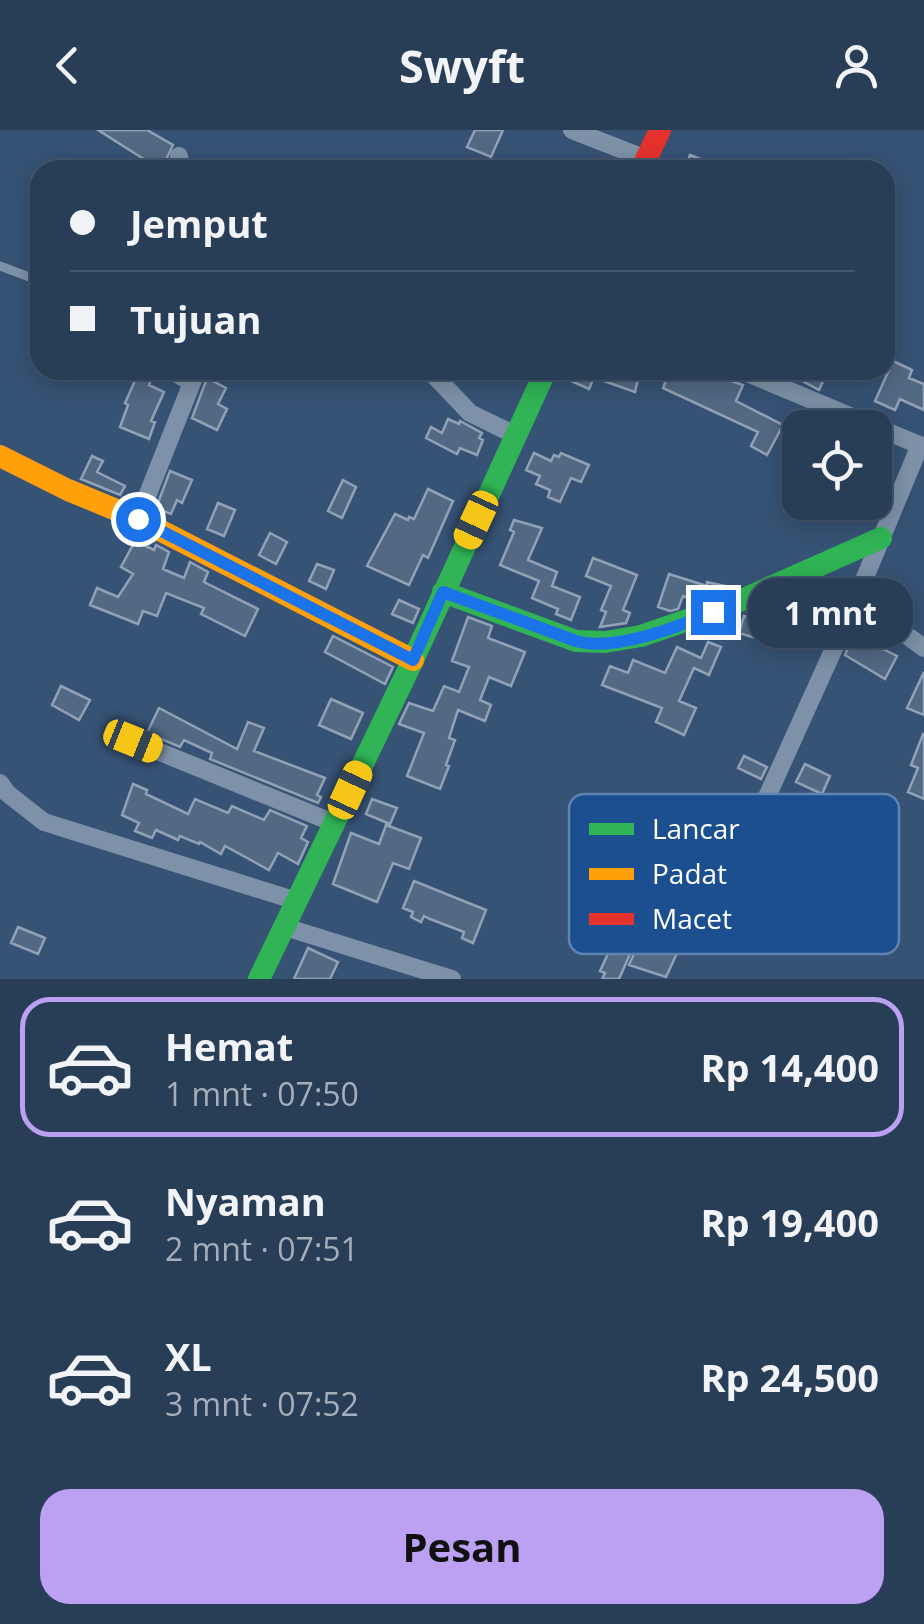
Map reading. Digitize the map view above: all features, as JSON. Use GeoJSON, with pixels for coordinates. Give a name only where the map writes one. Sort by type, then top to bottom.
{"type":"FeatureCollection","features":[{"type":"Feature","properties":{"kind":"street"},"geometry":{"type":"LineString","coordinates":[[572,130],[634,160]]}},
{"type":"Feature","properties":{"kind":"street"},"geometry":{"type":"LineString","coordinates":[[646,160],[660,130]]}},
{"type":"Feature","properties":{"kind":"street"},"geometry":{"type":"LineString","coordinates":[[138,519],[192,380]]}},
{"type":"Feature","properties":{"kind":"street"},"geometry":{"type":"LineString","coordinates":[[439,380],[470,413],[515,435]]}},
{"type":"Feature","properties":{"kind":"street"},"geometry":{"type":"LineString","coordinates":[[259,979],[541,380]]}},
{"type":"Feature","properties":{"kind":"street"},"geometry":{"type":"LineString","coordinates":[[764,380],[922,446],[768,794]]}},
{"type":"Feature","properties":{"kind":"street"},"geometry":{"type":"LineString","coordinates":[[0,456],[138,519],[409,658]]}},
{"type":"Feature","properties":{"kind":"street"},"geometry":{"type":"LineString","coordinates":[[443,592],[576,641],[598,645],[685,624],[881,538]]}},
{"type":"Feature","properties":{"kind":"street"},"geometry":{"type":"LineString","coordinates":[[854,604],[887,621],[924,648]]}},
{"type":"Feature","properties":{"kind":"street"},"geometry":{"type":"LineString","coordinates":[[133,741],[334,823]]}},
{"type":"Feature","properties":{"kind":"street"},"geometry":{"type":"LineString","coordinates":[[0,783],[44,822],[298,901]]}},
{"type":"Feature","properties":{"kind":"street"},"geometry":{"type":"LineString","coordinates":[[285,926],[452,979]]}},
{"type":"Feature","properties":{"kind":"lane"},"geometry":{"type":"LineString","coordinates":[[0,266],[30,277]]}},
{"type":"Feature","properties":{"kind":"building"},"geometry":{"type":"Polygon","coordinates":[[[98,130],[147,130],[173,145],[166,160],[145,160],[98,130]]]}},
{"type":"Feature","properties":{"kind":"building"},"geometry":{"type":"Polygon","coordinates":[[[475,130],[503,130],[491,157],[467,147],[475,130]]]}},
{"type":"Feature","properties":{"kind":"building"},"geometry":{"type":"Polygon","coordinates":[[[895,362],[912,370],[909,378],[924,384],[924,410],[900,399],[895,410],[875,401],[884,380],[895,380],[895,362]]]}},
{"type":"Feature","properties":{"kind":"building"},"geometry":{"type":"Polygon","coordinates":[[[135,380],[151,380],[149,385],[164,392],[151,421],[155,422],[149,439],[120,427],[128,405],[125,403],[135,380]]]}},
{"type":"Feature","properties":{"kind":"building"},"geometry":{"type":"Polygon","coordinates":[[[206,380],[226,388],[218,404],[227,409],[217,430],[192,418],[206,380]]]}},
{"type":"Feature","properties":{"kind":"building"},"geometry":{"type":"Polygon","coordinates":[[[569,380],[593,380],[589,389],[569,380]]]}},
{"type":"Feature","properties":{"kind":"building"},"geometry":{"type":"Polygon","coordinates":[[[601,380],[638,380],[635,392],[601,380]]]}},
{"type":"Feature","properties":{"kind":"building"},"geometry":{"type":"Polygon","coordinates":[[[666,380],[728,380],[743,385],[736,401],[782,424],[767,455],[751,446],[758,432],[663,388],[666,380]]]}},
{"type":"Feature","properties":{"kind":"building"},"geometry":{"type":"Polygon","coordinates":[[[800,380],[824,380],[819,390],[800,380]]]}},
{"type":"Feature","properties":{"kind":"building"},"geometry":{"type":"Polygon","coordinates":[[[448,419],[482,433],[477,455],[460,448],[457,454],[426,438],[431,427],[442,433],[448,419]]]}},
{"type":"Feature","properties":{"kind":"building"},"geometry":{"type":"Polygon","coordinates":[[[534,453],[551,461],[561,453],[589,465],[581,482],[571,478],[560,502],[548,497],[550,490],[536,484],[540,476],[526,470],[534,453]]]}},
{"type":"Feature","properties":{"kind":"building"},"geometry":{"type":"Polygon","coordinates":[[[92,456],[103,461],[97,472],[125,486],[120,495],[81,479],[92,456]]]}},
{"type":"Feature","properties":{"kind":"building"},"geometry":{"type":"Polygon","coordinates":[[[170,471],[192,480],[182,503],[177,500],[171,514],[156,508],[170,471]]]}},
{"type":"Feature","properties":{"kind":"building"},"geometry":{"type":"Polygon","coordinates":[[[343,480],[356,487],[342,518],[328,511],[343,480]]]}},
{"type":"Feature","properties":{"kind":"building"},"geometry":{"type":"Polygon","coordinates":[[[428,489],[453,501],[428,558],[423,555],[409,585],[367,566],[395,514],[414,519],[428,489]]]}},
{"type":"Feature","properties":{"kind":"building"},"geometry":{"type":"Polygon","coordinates":[[[218,503],[235,510],[224,536],[207,529],[218,503]]]}},
{"type":"Feature","properties":{"kind":"building"},"geometry":{"type":"Polygon","coordinates":[[[514,520],[542,528],[528,560],[557,572],[552,586],[580,597],[571,620],[556,614],[558,609],[532,598],[539,581],[500,565],[514,532],[510,530],[514,520]]]}},
{"type":"Feature","properties":{"kind":"building"},"geometry":{"type":"Polygon","coordinates":[[[270,533],[287,542],[276,564],[259,555],[270,533]]]}},
{"type":"Feature","properties":{"kind":"building"},"geometry":{"type":"Polygon","coordinates":[[[135,541],[169,552],[163,569],[184,578],[190,562],[208,572],[204,582],[258,609],[245,636],[201,614],[204,608],[166,593],[157,616],[143,611],[138,624],[90,605],[97,588],[118,597],[133,574],[121,567],[135,541]]]}},
{"type":"Feature","properties":{"kind":"building"},"geometry":{"type":"Polygon","coordinates":[[[593,558],[637,575],[623,610],[630,613],[626,623],[600,627],[606,612],[601,610],[611,586],[586,576],[593,558]]]}},
{"type":"Feature","properties":{"kind":"building"},"geometry":{"type":"Polygon","coordinates":[[[317,564],[334,570],[326,589],[309,581],[317,564]]]}},
{"type":"Feature","properties":{"kind":"building"},"geometry":{"type":"Polygon","coordinates":[[[669,574],[707,586],[707,582],[725,586],[724,592],[696,601],[683,596],[678,609],[670,611],[658,607],[669,574]]]}},
{"type":"Feature","properties":{"kind":"building"},"geometry":{"type":"Polygon","coordinates":[[[399,600],[419,609],[413,623],[392,614],[399,600]]]}},
{"type":"Feature","properties":{"kind":"building"},"geometry":{"type":"Polygon","coordinates":[[[744,616],[771,624],[765,641],[739,633],[744,616]]]}},
{"type":"Feature","properties":{"kind":"building"},"geometry":{"type":"Polygon","coordinates":[[[468,617],[492,626],[488,638],[525,652],[511,686],[489,677],[480,700],[491,705],[485,721],[458,710],[449,738],[455,740],[440,789],[407,776],[424,733],[399,724],[409,703],[433,711],[444,686],[459,692],[469,667],[452,661],[468,617]]]}},
{"type":"Feature","properties":{"kind":"building"},"geometry":{"type":"Polygon","coordinates":[[[865,624],[881,632],[875,645],[897,656],[885,679],[845,655],[853,636],[857,639],[865,624]]]}},
{"type":"Feature","properties":{"kind":"building"},"geometry":{"type":"Polygon","coordinates":[[[333,636],[393,667],[385,684],[325,652],[333,636]]]}},
{"type":"Feature","properties":{"kind":"building"},"geometry":{"type":"Polygon","coordinates":[[[708,642],[721,647],[709,675],[694,668],[679,701],[696,708],[684,735],[656,722],[662,708],[602,685],[610,666],[628,673],[633,660],[665,673],[677,647],[701,658],[708,642]]]}},
{"type":"Feature","properties":{"kind":"building"},"geometry":{"type":"Polygon","coordinates":[[[924,672],[924,715],[907,708],[924,672]]]}},
{"type":"Feature","properties":{"kind":"building"},"geometry":{"type":"Polygon","coordinates":[[[61,686],[90,700],[79,720],[52,705],[61,686]]]}},
{"type":"Feature","properties":{"kind":"building"},"geometry":{"type":"Polygon","coordinates":[[[331,699],[363,713],[351,739],[319,725],[331,699]]]}},
{"type":"Feature","properties":{"kind":"building"},"geometry":{"type":"Polygon","coordinates":[[[159,708],[237,749],[248,722],[264,728],[254,751],[325,778],[317,795],[321,797],[318,803],[210,759],[212,753],[184,740],[180,747],[147,733],[159,708]]]}},
{"type":"Feature","properties":{"kind":"building"},"geometry":{"type":"Polygon","coordinates":[[[923,734],[924,799],[908,792],[918,768],[911,765],[923,734]]]}},
{"type":"Feature","properties":{"kind":"building"},"geometry":{"type":"Polygon","coordinates":[[[744,756],[767,767],[761,779],[738,768],[744,756]]]}},
{"type":"Feature","properties":{"kind":"building"},"geometry":{"type":"Polygon","coordinates":[[[805,764],[830,776],[822,794],[796,782],[805,764]]]}},
{"type":"Feature","properties":{"kind":"building"},"geometry":{"type":"Polygon","coordinates":[[[133,784],[188,814],[195,799],[228,813],[232,806],[264,820],[270,810],[307,826],[301,838],[308,842],[298,864],[278,853],[269,870],[225,846],[221,854],[200,842],[180,836],[178,840],[156,830],[152,838],[135,831],[139,823],[122,815],[133,784]]]}},
{"type":"Feature","properties":{"kind":"building"},"geometry":{"type":"Polygon","coordinates":[[[372,799],[397,808],[390,824],[366,814],[372,799]]]}},
{"type":"Feature","properties":{"kind":"building"},"geometry":{"type":"Polygon","coordinates":[[[386,825],[421,838],[409,869],[393,863],[377,902],[333,884],[351,833],[379,844],[386,825]]]}},
{"type":"Feature","properties":{"kind":"building"},"geometry":{"type":"Polygon","coordinates":[[[414,881],[486,910],[473,943],[462,938],[464,932],[424,916],[421,922],[411,917],[413,912],[403,908],[414,881]]]}},
{"type":"Feature","properties":{"kind":"building"},"geometry":{"type":"Polygon","coordinates":[[[18,927],[45,938],[38,954],[11,943],[18,927]]]}},
{"type":"Feature","properties":{"kind":"building"},"geometry":{"type":"Polygon","coordinates":[[[308,948],[338,962],[330,979],[294,979],[308,948]]]}},
{"type":"Feature","properties":{"kind":"building"},"geometry":{"type":"Polygon","coordinates":[[[608,954],[630,954],[619,979],[602,979],[605,973],[600,971],[608,954]]]}},
{"type":"Feature","properties":{"kind":"building"},"geometry":{"type":"Polygon","coordinates":[[[634,954],[677,954],[666,977],[629,965],[634,954]]]}},
{"type":"Feature","properties":{"kind":"traffic: fast"},"geometry":{"type":"LineString","coordinates":[[259,979],[413,660],[541,380]]}},
{"type":"Feature","properties":{"kind":"traffic: fast"},"geometry":{"type":"LineString","coordinates":[[443,592],[576,641],[605,642],[641,636],[728,606],[881,538]]}},
{"type":"Feature","properties":{"kind":"traffic: slow"},"geometry":{"type":"LineString","coordinates":[[0,456],[138,519],[413,660]]}},
{"type":"Feature","properties":{"kind":"traffic: jam"},"geometry":{"type":"LineString","coordinates":[[646,160],[660,130]]}},
{"type":"Feature","properties":{"kind":"route"},"geometry":{"type":"LineString","coordinates":[[138,519],[413,660],[443,592],[576,641],[598,645],[685,624],[713,612]]}}]}
